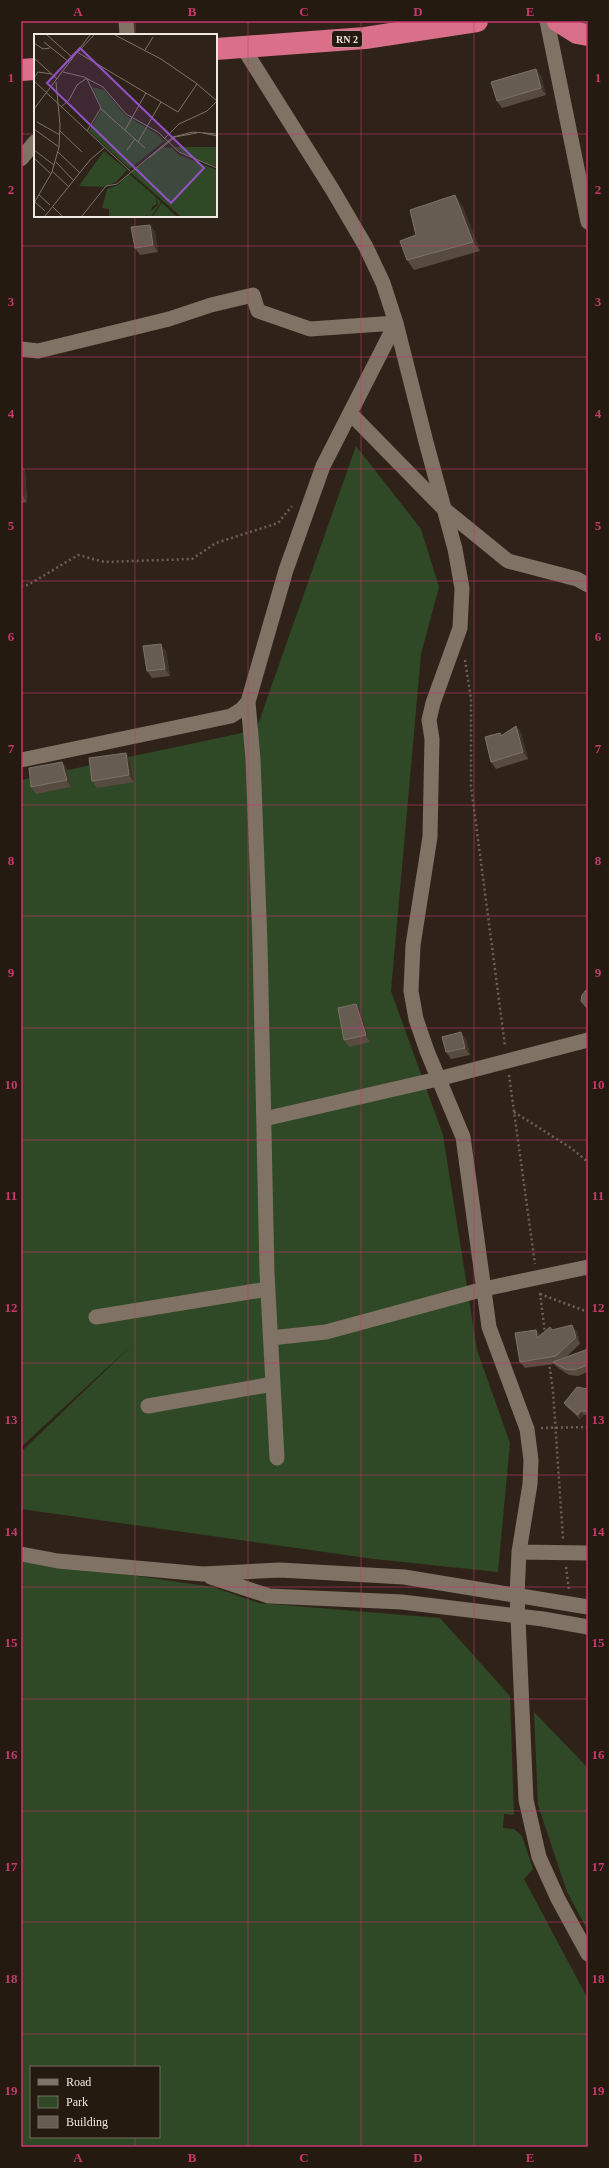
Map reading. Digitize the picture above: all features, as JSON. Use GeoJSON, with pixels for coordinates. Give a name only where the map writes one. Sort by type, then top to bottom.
{"type":"FeatureCollection","features":[{"type":"Feature","properties":{"kind":"highway"},"geometry":{"type":"LineString","coordinates":[[558,21],[577,33],[588,35]]}},
{"type":"Feature","properties":{"kind":"highway","name":"RN 2"},"geometry":{"type":"LineString","coordinates":[[217,49],[385,28],[468,22]]}},
{"type":"Feature","properties":{"kind":"highway"},"geometry":{"type":"LineString","coordinates":[[21,70],[34,69]]}},
{"type":"Feature","properties":{"kind":"street"},"geometry":{"type":"LineString","coordinates":[[126,21],[127,34]]}},
{"type":"Feature","properties":{"kind":"street"},"geometry":{"type":"LineString","coordinates":[[547,21],[588,222]]}},
{"type":"Feature","properties":{"kind":"street"},"geometry":{"type":"LineString","coordinates":[[242,46],[332,188],[366,247],[383,283],[396,322],[455,549],[462,588],[460,628],[433,703],[429,720],[432,739],[430,838],[413,945],[411,991],[416,1019],[438,1079],[463,1137],[489,1327],[527,1429],[531,1460],[530,1484],[519,1552],[517,1595],[526,1800],[539,1857],[558,1899],[588,1954]]}},
{"type":"Feature","properties":{"kind":"street"},"geometry":{"type":"LineString","coordinates":[[21,159],[34,143]]}},
{"type":"Feature","properties":{"kind":"street"},"geometry":{"type":"LineString","coordinates":[[21,349],[38,351],[169,319],[211,305],[253,295],[258,311],[310,329],[396,322]]}},
{"type":"Feature","properties":{"kind":"street"},"geometry":{"type":"LineString","coordinates":[[277,1458],[268,1289],[253,759],[248,702],[286,570],[323,466],[396,322]]}},
{"type":"Feature","properties":{"kind":"street"},"geometry":{"type":"LineString","coordinates":[[350,413],[444,510],[508,561],[577,579],[588,585]]}},
{"type":"Feature","properties":{"kind":"street"},"geometry":{"type":"LineString","coordinates":[[21,760],[231,716],[242,709],[248,702]]}},
{"type":"Feature","properties":{"kind":"street"},"geometry":{"type":"LineString","coordinates":[[264,1119],[438,1079],[588,1040]]}},
{"type":"Feature","properties":{"kind":"street"},"geometry":{"type":"LineString","coordinates":[[271,1338],[326,1332],[484,1289],[588,1267]]}},
{"type":"Feature","properties":{"kind":"street"},"geometry":{"type":"LineString","coordinates":[[96,1317],[268,1289]]}},
{"type":"Feature","properties":{"kind":"street"},"geometry":{"type":"LineString","coordinates":[[148,1406],[273,1384]]}},
{"type":"Feature","properties":{"kind":"street"},"geometry":{"type":"LineString","coordinates":[[519,1552],[588,1553]]}},
{"type":"Feature","properties":{"kind":"street"},"geometry":{"type":"LineString","coordinates":[[21,1554],[97,1565],[203,1574],[280,1570],[404,1577],[588,1607]]}},
{"type":"Feature","properties":{"kind":"street"},"geometry":{"type":"LineString","coordinates":[[203,1574],[269,1596],[402,1602],[518,1616],[588,1627]]}},
{"type":"Feature","properties":{"kind":"path"},"geometry":{"type":"LineString","coordinates":[[21,586],[28,585],[78,555],[105,562],[192,560],[216,543],[278,523],[296,500]]}},
{"type":"Feature","properties":{"kind":"path"},"geometry":{"type":"LineString","coordinates":[[465,659],[471,698],[471,786],[507,1061],[546,1339]]}},
{"type":"Feature","properties":{"kind":"path"},"geometry":{"type":"LineString","coordinates":[[514,1111],[571,1148],[588,1162]]}},
{"type":"Feature","properties":{"kind":"path"},"geometry":{"type":"LineString","coordinates":[[540,1294],[588,1312]]}},
{"type":"Feature","properties":{"kind":"path"},"geometry":{"type":"LineString","coordinates":[[549,1361],[556,1428],[564,1552],[571,1604]]}},
{"type":"Feature","properties":{"kind":"path"},"geometry":{"type":"LineString","coordinates":[[527,1429],[588,1427],[588,1432]]}},
{"type":"Feature","properties":{"kind":"green space"},"geometry":{"type":"Polygon","coordinates":[[[356,446],[421,529],[439,587],[421,654],[391,991],[443,1135],[477,1350],[510,1443],[498,1572],[374,1559],[21,1509],[21,1452],[132,1345],[21,1447],[21,780],[256,730],[356,446]]]}},
{"type":"Feature","properties":{"kind":"green space"},"geometry":{"type":"Polygon","coordinates":[[[21,1559],[213,1587],[259,1603],[440,1618],[510,1696],[514,1815],[504,1814],[503,1828],[514,1829],[522,1836],[533,1869],[524,1879],[588,1999],[588,2147],[21,2147],[21,1559]]]}},
{"type":"Feature","properties":{"kind":"green space"},"geometry":{"type":"Polygon","coordinates":[[[534,1712],[588,1768],[588,1931],[567,1892],[538,1805],[534,1712]]]}},
{"type":"Feature","properties":{"kind":"building"},"geometry":{"type":"Polygon","coordinates":[[[536,69],[541,88],[497,101],[491,82],[536,69]]]}},
{"type":"Feature","properties":{"kind":"building"},"geometry":{"type":"Polygon","coordinates":[[[455,195],[473,242],[407,260],[400,241],[416,235],[410,210],[455,195]]]}},
{"type":"Feature","properties":{"kind":"building"},"geometry":{"type":"Polygon","coordinates":[[[150,225],[153,245],[135,248],[131,227],[150,225]]]}},
{"type":"Feature","properties":{"kind":"building"},"geometry":{"type":"Polygon","coordinates":[[[161,644],[165,669],[147,671],[143,646],[161,644]]]}},
{"type":"Feature","properties":{"kind":"building"},"geometry":{"type":"Polygon","coordinates":[[[516,726],[523,752],[491,762],[485,737],[500,733],[501,736],[516,726]]]}},
{"type":"Feature","properties":{"kind":"building"},"geometry":{"type":"Polygon","coordinates":[[[126,753],[129,775],[92,781],[89,758],[126,753]]]}},
{"type":"Feature","properties":{"kind":"building"},"geometry":{"type":"Polygon","coordinates":[[[62,762],[67,780],[31,787],[29,768],[62,762]]]}},
{"type":"Feature","properties":{"kind":"building"},"geometry":{"type":"Polygon","coordinates":[[[586,990],[588,990],[588,1009],[581,1001],[582,995],[586,990]]]}},
{"type":"Feature","properties":{"kind":"building"},"geometry":{"type":"Polygon","coordinates":[[[356,1004],[366,1035],[344,1040],[338,1008],[356,1004]]]}},
{"type":"Feature","properties":{"kind":"building"},"geometry":{"type":"Polygon","coordinates":[[[461,1032],[465,1048],[446,1052],[442,1037],[461,1032]]]}},
{"type":"Feature","properties":{"kind":"building"},"geometry":{"type":"Polygon","coordinates":[[[572,1325],[576,1337],[556,1356],[520,1362],[515,1333],[536,1330],[537,1338],[550,1327],[552,1330],[572,1325]]]}},
{"type":"Feature","properties":{"kind":"building"},"geometry":{"type":"Polygon","coordinates":[[[588,1349],[588,1365],[574,1370],[565,1369],[553,1362],[588,1349]]]}},
{"type":"Feature","properties":{"kind":"building"},"geometry":{"type":"Polygon","coordinates":[[[577,1387],[588,1389],[588,1411],[581,1411],[578,1415],[564,1403],[577,1387]]]}}]}
